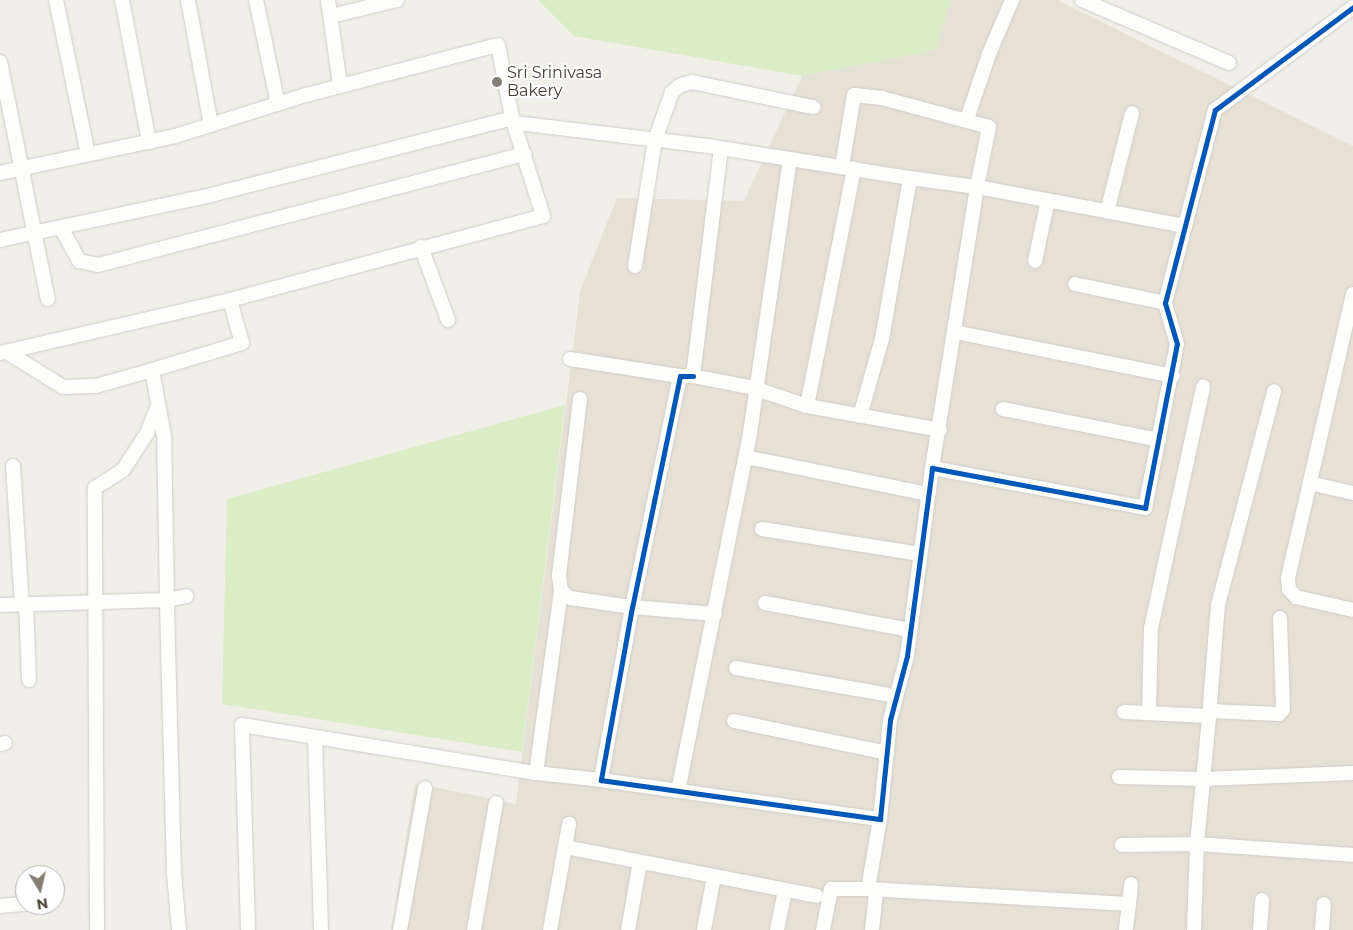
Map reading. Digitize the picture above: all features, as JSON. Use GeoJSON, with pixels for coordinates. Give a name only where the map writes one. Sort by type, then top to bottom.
{"type":"FeatureCollection","features":[{"type":"Feature","properties":{"kind":"street"},"geometry":{"type":"LineString","coordinates":[[56,0],[88,154]]}},
{"type":"Feature","properties":{"kind":"street"},"geometry":{"type":"LineString","coordinates":[[122,0],[149,142]]}},
{"type":"Feature","properties":{"kind":"street"},"geometry":{"type":"LineString","coordinates":[[188,0],[211,125]]}},
{"type":"Feature","properties":{"kind":"street"},"geometry":{"type":"LineString","coordinates":[[256,0],[278,104]]}},
{"type":"Feature","properties":{"kind":"street"},"geometry":{"type":"LineString","coordinates":[[328,0],[340,85]]}},
{"type":"Feature","properties":{"kind":"street"},"geometry":{"type":"LineString","coordinates":[[331,16],[397,0]]}},
{"type":"Feature","properties":{"kind":"street"},"geometry":{"type":"LineString","coordinates":[[968,118],[989,54],[1012,0]]}},
{"type":"Feature","properties":{"kind":"street"},"geometry":{"type":"LineString","coordinates":[[1082,0],[1229,63]]}},
{"type":"Feature","properties":{"kind":"street"},"geometry":{"type":"LineString","coordinates":[[932,468],[1146,508],[1173,376],[1177,344],[1165,303],[1215,110],[1353,7]]}},
{"type":"Feature","properties":{"kind":"street"},"geometry":{"type":"LineString","coordinates":[[0,173],[149,142],[340,85],[498,45],[514,120],[543,216],[483,234],[421,246],[230,300],[3,353]]}},
{"type":"Feature","properties":{"kind":"street"},"geometry":{"type":"LineString","coordinates":[[0,62],[21,170],[36,232],[48,299]]}},
{"type":"Feature","properties":{"kind":"street"},"geometry":{"type":"LineString","coordinates":[[635,266],[655,140],[672,92],[681,85],[692,82],[813,107]]}},
{"type":"Feature","properties":{"kind":"street"},"geometry":{"type":"LineString","coordinates":[[807,406],[848,168],[854,94],[968,118],[989,127],[977,187],[940,430],[932,468],[910,630],[887,753],[872,890],[872,930]]}},
{"type":"Feature","properties":{"kind":"street"},"geometry":{"type":"LineString","coordinates":[[1107,212],[1132,113]]}},
{"type":"Feature","properties":{"kind":"street"},"geometry":{"type":"LineString","coordinates":[[0,240],[211,195],[514,120],[721,148],[977,187],[1185,226]]}},
{"type":"Feature","properties":{"kind":"street"},"geometry":{"type":"LineString","coordinates":[[601,780],[632,607],[687,376],[721,148]]}},
{"type":"Feature","properties":{"kind":"street"},"geometry":{"type":"LineString","coordinates":[[61,228],[79,261],[98,265],[525,154]]}},
{"type":"Feature","properties":{"kind":"street"},"geometry":{"type":"LineString","coordinates":[[678,791],[746,457],[754,388],[790,159]]}},
{"type":"Feature","properties":{"kind":"street"},"geometry":{"type":"LineString","coordinates":[[860,416],[882,339],[910,178]]}},
{"type":"Feature","properties":{"kind":"street"},"geometry":{"type":"LineString","coordinates":[[1035,261],[1048,200]]}},
{"type":"Feature","properties":{"kind":"street"},"geometry":{"type":"LineString","coordinates":[[421,246],[448,320]]}},
{"type":"Feature","properties":{"kind":"street"},"geometry":{"type":"LineString","coordinates":[[1075,284],[1165,303]]}},
{"type":"Feature","properties":{"kind":"street"},"geometry":{"type":"LineString","coordinates":[[1353,294],[1288,578],[1290,589],[1296,597],[1353,610]]}},
{"type":"Feature","properties":{"kind":"street"},"geometry":{"type":"LineString","coordinates":[[3,353],[63,387],[96,386],[242,343],[230,300]]}},
{"type":"Feature","properties":{"kind":"street"},"geometry":{"type":"LineString","coordinates":[[955,332],[1173,376]]}},
{"type":"Feature","properties":{"kind":"street"},"geometry":{"type":"LineString","coordinates":[[570,359],[754,388],[807,406],[940,430]]}},
{"type":"Feature","properties":{"kind":"street"},"geometry":{"type":"LineString","coordinates":[[152,370],[164,436],[174,874],[179,930]]}},
{"type":"Feature","properties":{"kind":"street"},"geometry":{"type":"LineString","coordinates":[[1149,713],[1152,628],[1203,387]]}},
{"type":"Feature","properties":{"kind":"street"},"geometry":{"type":"LineString","coordinates":[[1194,930],[1198,844],[1218,605],[1274,391]]}},
{"type":"Feature","properties":{"kind":"street"},"geometry":{"type":"LineString","coordinates":[[536,773],[561,591],[560,576],[580,399]]}},
{"type":"Feature","properties":{"kind":"street"},"geometry":{"type":"LineString","coordinates":[[97,929],[95,488],[122,470],[147,433],[158,406]]}},
{"type":"Feature","properties":{"kind":"street"},"geometry":{"type":"LineString","coordinates":[[1003,409],[1159,440]]}},
{"type":"Feature","properties":{"kind":"street"},"geometry":{"type":"LineString","coordinates":[[746,457],[928,494]]}},
{"type":"Feature","properties":{"kind":"street"},"geometry":{"type":"LineString","coordinates":[[13,466],[29,680]]}},
{"type":"Feature","properties":{"kind":"street"},"geometry":{"type":"LineString","coordinates":[[1310,483],[1353,493]]}},
{"type":"Feature","properties":{"kind":"street"},"geometry":{"type":"LineString","coordinates":[[762,529],[920,554]]}},
{"type":"Feature","properties":{"kind":"street"},"geometry":{"type":"LineString","coordinates":[[561,591],[570,598],[632,607],[715,614]]}},
{"type":"Feature","properties":{"kind":"street"},"geometry":{"type":"LineString","coordinates":[[0,605],[167,600],[187,596]]}},
{"type":"Feature","properties":{"kind":"street"},"geometry":{"type":"LineString","coordinates":[[765,603],[910,630]]}},
{"type":"Feature","properties":{"kind":"street"},"geometry":{"type":"LineString","coordinates":[[1124,712],[1279,714],[1283,709],[1280,618]]}},
{"type":"Feature","properties":{"kind":"street"},"geometry":{"type":"LineString","coordinates":[[736,668],[897,696]]}},
{"type":"Feature","properties":{"kind":"street"},"geometry":{"type":"LineString","coordinates":[[734,721],[887,753]]}},
{"type":"Feature","properties":{"kind":"street"},"geometry":{"type":"LineString","coordinates":[[248,930],[242,725],[536,773],[601,780],[880,820]]}},
{"type":"Feature","properties":{"kind":"street"},"geometry":{"type":"LineString","coordinates":[[315,737],[321,930]]}},
{"type":"Feature","properties":{"kind":"street"},"geometry":{"type":"LineString","coordinates":[[1119,777],[1203,779],[1353,773]]}},
{"type":"Feature","properties":{"kind":"street"},"geometry":{"type":"LineString","coordinates":[[400,930],[424,788]]}},
{"type":"Feature","properties":{"kind":"street"},"geometry":{"type":"LineString","coordinates":[[474,930],[496,804]]}},
{"type":"Feature","properties":{"kind":"street"},"geometry":{"type":"LineString","coordinates":[[550,930],[569,824]]}},
{"type":"Feature","properties":{"kind":"street"},"geometry":{"type":"LineString","coordinates":[[1122,845],[1198,844],[1353,855]]}},
{"type":"Feature","properties":{"kind":"street"},"geometry":{"type":"LineString","coordinates":[[565,847],[816,896]]}},
{"type":"Feature","properties":{"kind":"street"},"geometry":{"type":"LineString","coordinates":[[628,930],[640,862]]}},
{"type":"Feature","properties":{"kind":"street"},"geometry":{"type":"LineString","coordinates":[[704,930],[714,876]]}},
{"type":"Feature","properties":{"kind":"street"},"geometry":{"type":"LineString","coordinates":[[1126,930],[1131,884]]}},
{"type":"Feature","properties":{"kind":"street"},"geometry":{"type":"LineString","coordinates":[[823,930],[831,889],[1129,904]]}},
{"type":"Feature","properties":{"kind":"street"},"geometry":{"type":"LineString","coordinates":[[777,930],[785,890]]}},
{"type":"Feature","properties":{"kind":"street"},"geometry":{"type":"LineString","coordinates":[[1260,930],[1262,900]]}},
{"type":"Feature","properties":{"kind":"street"},"geometry":{"type":"LineString","coordinates":[[1322,930],[1324,904]]}},
{"type":"Feature","properties":{"kind":"street"},"geometry":{"type":"LineString","coordinates":[[0,906],[15,905]]}},
{"type":"Feature","properties":{"kind":"shaded area"},"geometry":{"type":"Polygon","coordinates":[[[951,0],[1057,0],[1353,146],[1353,930],[391,930],[415,783],[516,804],[580,291],[617,198],[744,201],[802,76],[935,50],[951,0]]]}},
{"type":"Feature","properties":{"kind":"green space"},"geometry":{"type":"Polygon","coordinates":[[[538,0],[951,0],[935,50],[802,76],[574,36],[538,0]]]}},
{"type":"Feature","properties":{"kind":"green space"},"geometry":{"type":"Polygon","coordinates":[[[565,405],[522,752],[222,704],[227,499],[565,405]]]}},
{"type":"Feature","properties":{"kind":"cycle path"},"geometry":{"type":"LineString","coordinates":[[693,376],[680,376],[632,607],[601,780],[880,819],[890,720],[907,656],[932,468],[1145,508],[1177,344],[1165,303],[1215,110],[1353,7]]}},
{"type":"Feature","properties":{"kind":"place","name":"Sri Srinivasa Bakery"},"geometry":{"type":"Point","coordinates":[497,82]}}]}
